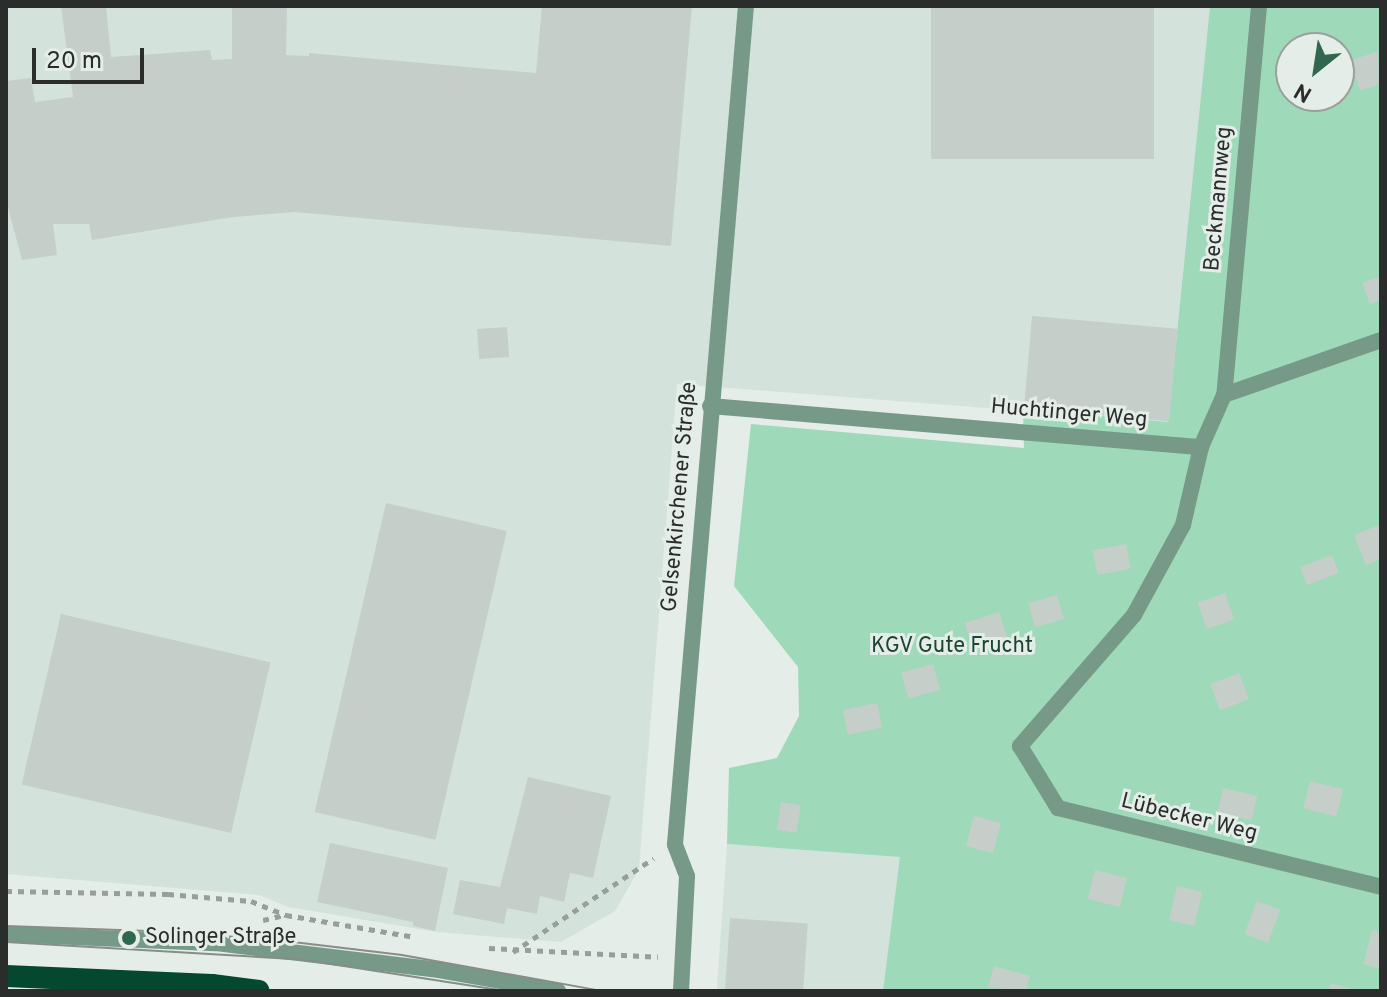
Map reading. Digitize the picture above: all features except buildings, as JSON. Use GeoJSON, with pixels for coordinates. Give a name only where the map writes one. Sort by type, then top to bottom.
{"type":"FeatureCollection","features":[{"type":"Feature","properties":{"kind":"highway"},"geometry":{"type":"LineString","coordinates":[[6,976],[212,985],[259,991]]}},
{"type":"Feature","properties":{"kind":"street","name":"Gelsenkirchener Straße"},"geometry":{"type":"LineString","coordinates":[[681,991],[687,876],[675,844],[746,6]]}},
{"type":"Feature","properties":{"kind":"street","name":"Beckmannweg"},"geometry":{"type":"LineString","coordinates":[[1224,395],[1259,6]]}},
{"type":"Feature","properties":{"kind":"street"},"geometry":{"type":"LineString","coordinates":[[1201,447],[1224,395],[1381,340]]}},
{"type":"Feature","properties":{"kind":"street","name":"Huchtinger Weg"},"geometry":{"type":"LineString","coordinates":[[710,406],[1201,447]]}},
{"type":"Feature","properties":{"kind":"street","name":"Lübecker Weg"},"geometry":{"type":"LineString","coordinates":[[1201,447],[1183,525],[1134,615],[1020,746],[1058,808],[1381,887]]}},
{"type":"Feature","properties":{"kind":"street"},"geometry":{"type":"LineString","coordinates":[[6,934],[216,943],[439,970],[558,991]]}},
{"type":"Feature","properties":{"kind":"path"},"geometry":{"type":"LineString","coordinates":[[513,952],[675,844]]}},
{"type":"Feature","properties":{"kind":"path"},"geometry":{"type":"LineString","coordinates":[[6,891],[168,894],[251,901],[286,915],[430,939]]}},
{"type":"Feature","properties":{"kind":"path"},"geometry":{"type":"LineString","coordinates":[[485,948],[513,952],[683,958]]}},
{"type":"Feature","properties":{"kind":"shaded area"},"geometry":{"type":"Polygon","coordinates":[[[6,6],[1210,6],[1168,422],[677,384],[639,869],[615,911],[561,942],[437,932],[288,907],[259,895],[6,874],[6,6]]]}},
{"type":"Feature","properties":{"kind":"shaded area"},"geometry":{"type":"Polygon","coordinates":[[[727,844],[901,856],[891,991],[717,991],[727,844]]]}},
{"type":"Feature","properties":{"kind":"green space","name":"KGV Gute Frucht"},"geometry":{"type":"Polygon","coordinates":[[[1210,6],[1381,6],[1381,991],[883,991],[900,857],[727,844],[729,768],[777,758],[799,716],[798,667],[734,586],[751,424],[1024,448],[1023,409],[1168,422],[1210,6]]]}},
{"type":"Feature","properties":{"kind":"tram line"},"geometry":{"type":"LineString","coordinates":[[6,926],[176,932],[293,942],[402,955],[603,991]]}},
{"type":"Feature","properties":{"kind":"tram line"},"geometry":{"type":"LineString","coordinates":[[6,942],[305,960],[506,991]]}},
{"type":"Feature","properties":{"kind":"place","name":"Solinger Straße"},"geometry":{"type":"Point","coordinates":[129,938]}}]}
